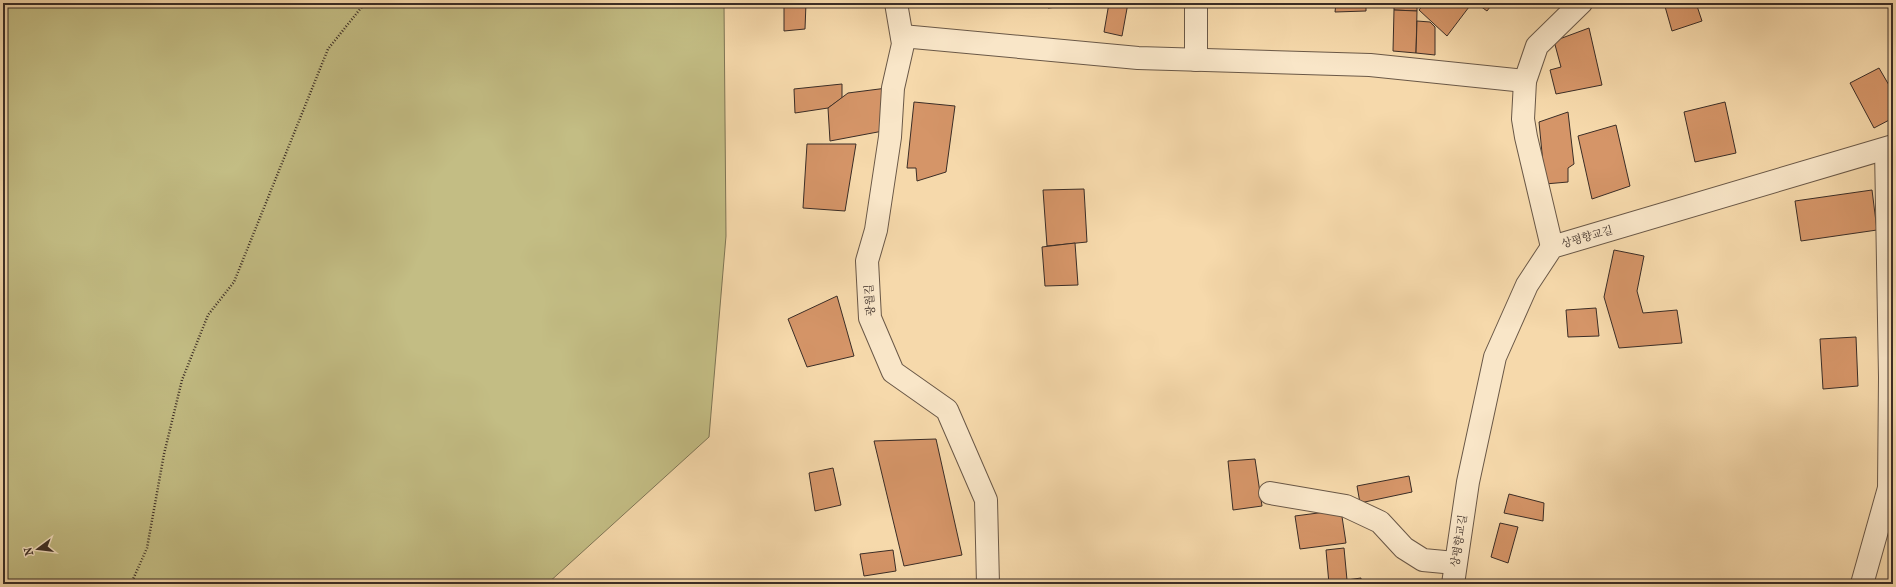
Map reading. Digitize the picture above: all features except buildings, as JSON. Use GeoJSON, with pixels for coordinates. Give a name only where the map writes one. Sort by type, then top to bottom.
{"type":"FeatureCollection","features":[{"type":"Feature","properties":{"kind":"street","name":"광월길"},"geometry":{"type":"LineString","coordinates":[[896,3],[903,44],[893,88],[890,136],[878,216],[867,260],[870,318],[893,372],[946,410],[983,493],[986,500],[988,584]]}},
{"type":"Feature","properties":{"kind":"street"},"geometry":{"type":"LineString","coordinates":[[1196,3],[1196,60]]}},
{"type":"Feature","properties":{"kind":"street"},"geometry":{"type":"LineString","coordinates":[[1552,247],[1524,125],[1525,81],[1537,46],[1581,3]]}},
{"type":"Feature","properties":{"kind":"street"},"geometry":{"type":"LineString","coordinates":[[902,36],[1138,58],[1370,65],[1525,81]]}},
{"type":"Feature","properties":{"kind":"street"},"geometry":{"type":"LineString","coordinates":[[1862,584],[1889,488],[1890,147]]}},
{"type":"Feature","properties":{"kind":"street","name":"상평향교길"},"geometry":{"type":"LineString","coordinates":[[1453,584],[1468,482],[1495,357],[1527,285],[1552,247],[1890,147]]}},
{"type":"Feature","properties":{"kind":"street"},"geometry":{"type":"LineString","coordinates":[[1270,493],[1346,506],[1380,522],[1404,548],[1423,560],[1455,563]]}},
{"type":"Feature","properties":{"kind":"path"},"geometry":{"type":"LineString","coordinates":[[131,584],[147,548],[164,454],[182,380],[208,315],[234,282],[328,49],[365,3]]}},
{"type":"Feature","properties":{"kind":"shaded area"},"geometry":{"type":"Polygon","coordinates":[[[3,3],[724,3],[726,236],[709,437],[547,584],[3,584],[3,3]]]}}]}
